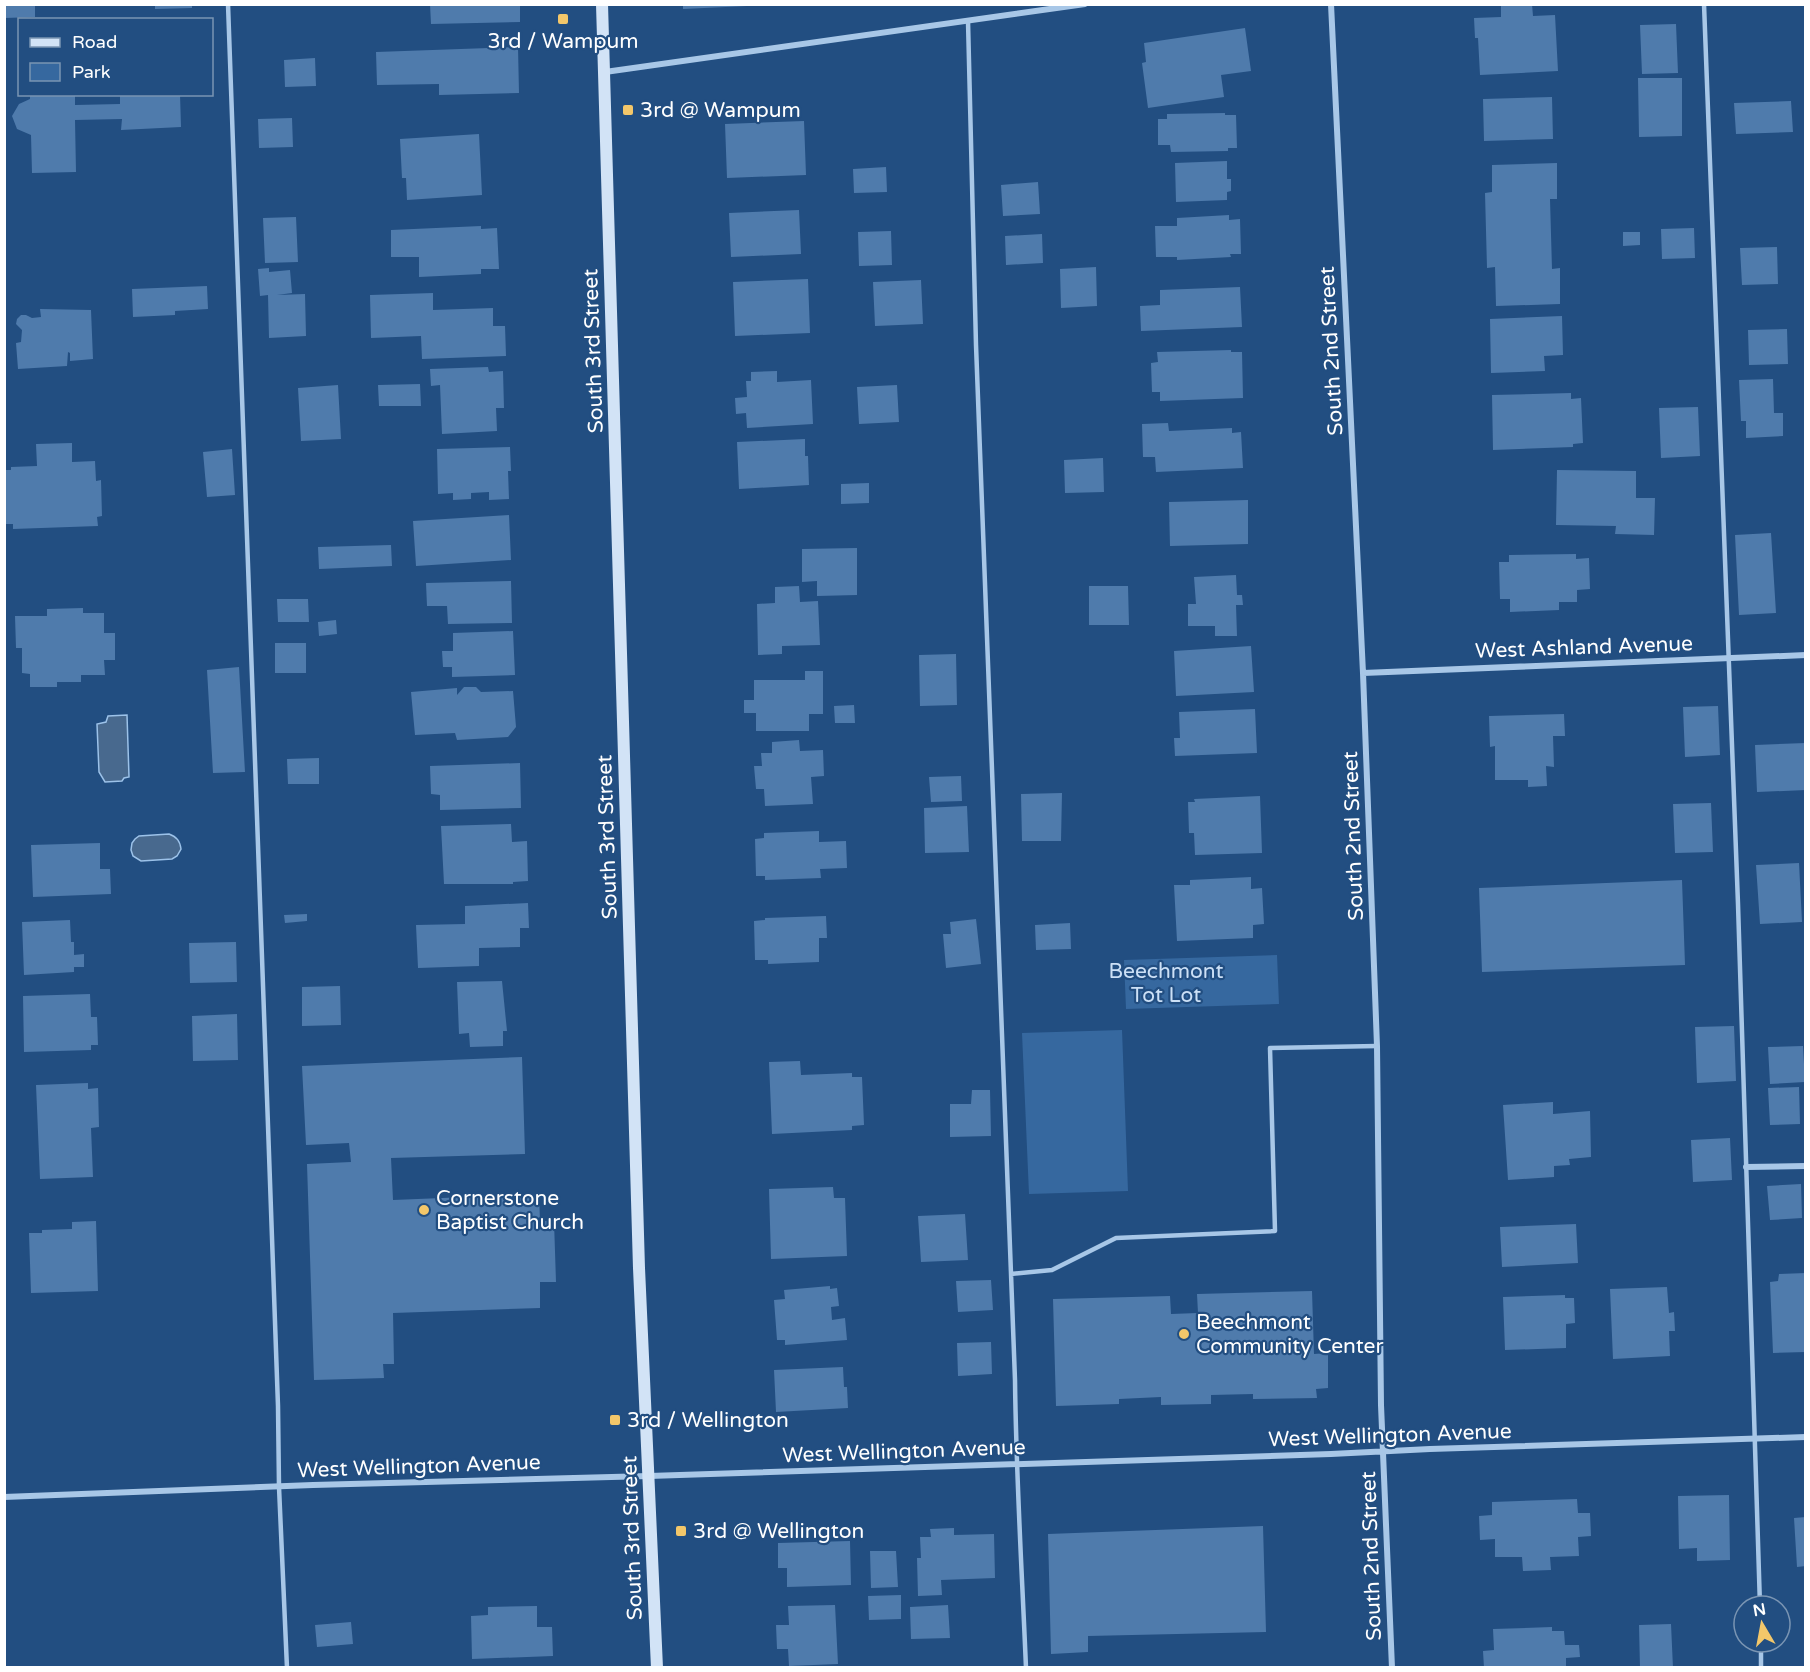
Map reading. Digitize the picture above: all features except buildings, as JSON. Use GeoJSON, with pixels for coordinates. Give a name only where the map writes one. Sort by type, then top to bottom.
{"type":"FeatureCollection","features":[{"type":"Feature","properties":{"kind":"main road","name":"South 3rd Street"},"geometry":{"type":"LineString","coordinates":[[602,4],[638,1244],[657,1668]]}},
{"type":"Feature","properties":{"kind":"street"},"geometry":{"type":"LineString","coordinates":[[605,72],[1085,4]]}},
{"type":"Feature","properties":{"kind":"street","name":"South 2nd Street"},"geometry":{"type":"LineString","coordinates":[[1331,4],[1363,673],[1377,1046],[1383,1451],[1392,1668]]}},
{"type":"Feature","properties":{"kind":"street","name":"West Ashland Avenue"},"geometry":{"type":"LineString","coordinates":[[1363,673],[1806,655]]}},
{"type":"Feature","properties":{"kind":"street"},"geometry":{"type":"LineString","coordinates":[[1746,1167],[1806,1166]]}},
{"type":"Feature","properties":{"kind":"street","name":"West Wellington Avenue"},"geometry":{"type":"LineString","coordinates":[[4,1497],[1806,1437]]}},
{"type":"Feature","properties":{"kind":"lane"},"geometry":{"type":"LineString","coordinates":[[228,4],[287,1668]]}},
{"type":"Feature","properties":{"kind":"lane"},"geometry":{"type":"LineString","coordinates":[[1704,4],[1760,1594]]}},
{"type":"Feature","properties":{"kind":"lane"},"geometry":{"type":"LineString","coordinates":[[968,21],[976,345],[1016,1464],[1026,1668]]}},
{"type":"Feature","properties":{"kind":"lane"},"geometry":{"type":"LineString","coordinates":[[1011,1274],[1052,1270],[1116,1238],[1275,1231],[1270,1048],[1377,1046]]}},
{"type":"Feature","properties":{"kind":"green space","name":"Beechmont Tot Lot"},"geometry":{"type":"Polygon","coordinates":[[[1277,955],[1279,1004],[1126,1009],[1124,960],[1277,955]]]}},
{"type":"Feature","properties":{"kind":"green space"},"geometry":{"type":"Polygon","coordinates":[[[1122,1030],[1128,1191],[1029,1194],[1022,1033],[1122,1030]]]}},
{"type":"Feature","properties":{"kind":"shaded area"},"geometry":{"type":"Polygon","coordinates":[[[127,715],[129,777],[122,781],[105,782],[99,772],[97,724],[106,722],[108,716],[127,715]]]}},
{"type":"Feature","properties":{"kind":"shaded area"},"geometry":{"type":"Polygon","coordinates":[[[169,834],[180,844],[181,849],[177,856],[172,859],[141,861],[133,856],[132,843],[139,836],[169,834]]]}},
{"type":"Feature","properties":{"kind":"place","name":"3rd / Wampum"},"geometry":{"type":"Point","coordinates":[563,19]}},
{"type":"Feature","properties":{"kind":"place","name":"3rd @ Wampum"},"geometry":{"type":"Point","coordinates":[628,110]}},
{"type":"Feature","properties":{"kind":"place","name":"Cornerstone Baptist Church"},"geometry":{"type":"Point","coordinates":[424,1210]}},
{"type":"Feature","properties":{"kind":"place","name":"Beechmont Community Center"},"geometry":{"type":"Point","coordinates":[1184,1334]}},
{"type":"Feature","properties":{"kind":"place","name":"3rd / Wellington"},"geometry":{"type":"Point","coordinates":[615,1420]}},
{"type":"Feature","properties":{"kind":"place","name":"3rd @ Wellington"},"geometry":{"type":"Point","coordinates":[681,1531]}}]}
